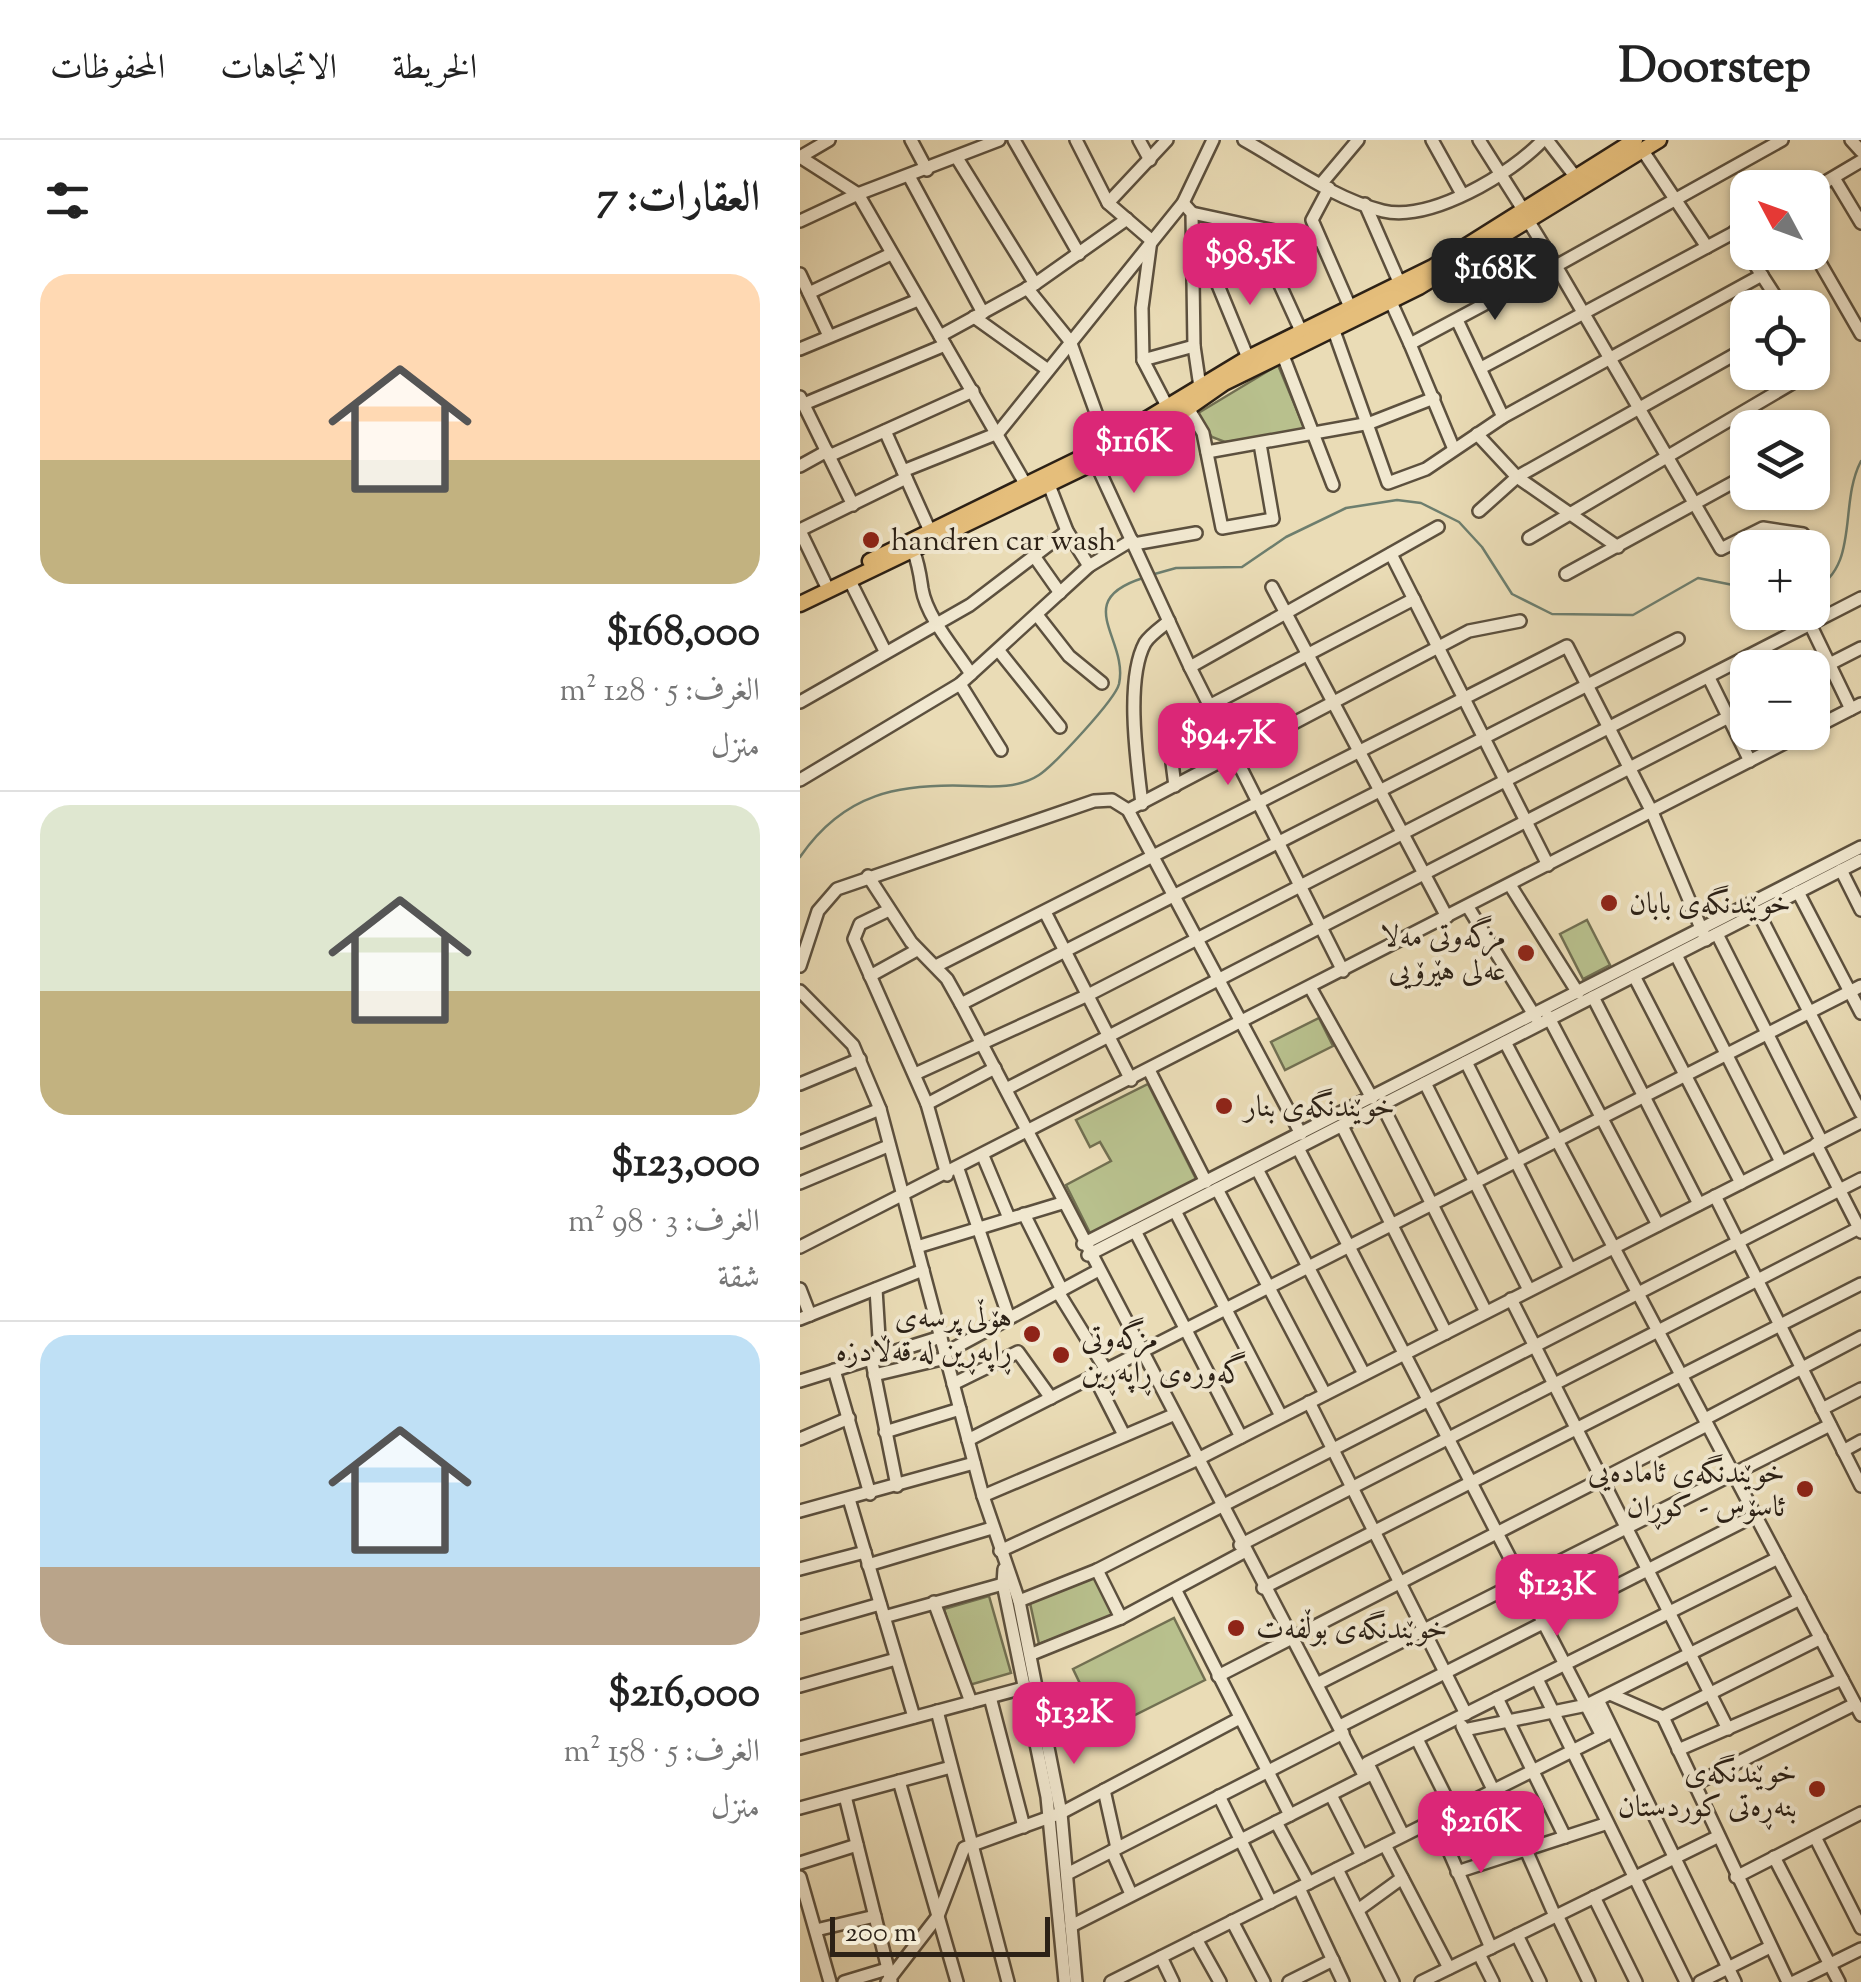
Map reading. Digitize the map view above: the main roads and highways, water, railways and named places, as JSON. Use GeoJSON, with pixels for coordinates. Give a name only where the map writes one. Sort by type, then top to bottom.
{"type":"FeatureCollection","features":[{"type":"Feature","properties":{"kind":"main road"},"geometry":{"type":"LineString","coordinates":[[800,604],[1049,485],[1282,353],[1391,302],[1580,183],[1632,144],[1659,140]]}},
{"type":"Feature","properties":{"kind":"main road"},"geometry":{"type":"LineString","coordinates":[[800,594],[1026,485],[1093,458],[1108,444],[1248,358],[1400,284],[1526,216]]}},
{"type":"Feature","properties":{"kind":"waterway"},"geometry":{"type":"LineString","coordinates":[[1830,576],[1843,550],[1854,478],[1861,461]]}},
{"type":"Feature","properties":{"kind":"waterway"},"geometry":{"type":"LineString","coordinates":[[1151,575],[1176,568],[1242,567],[1286,537],[1346,508],[1397,500],[1421,503],[1459,522],[1482,547],[1512,594],[1552,614],[1633,615],[1698,578],[1730,584]]}},
{"type":"Feature","properties":{"kind":"waterway"},"geometry":{"type":"LineString","coordinates":[[800,857],[835,818],[875,796],[921,787],[1015,784],[1047,769],[1115,692],[1120,667],[1106,610],[1110,598],[1121,587],[1143,578]]}},
{"type":"Feature","properties":{"kind":"place","name":"handren car wash"},"geometry":{"type":"Point","coordinates":[871,540]}},
{"type":"Feature","properties":{"kind":"place","name":"خوێندنگەی بابان"},"geometry":{"type":"Point","coordinates":[1609,903]}},
{"type":"Feature","properties":{"kind":"place","name":"مزگەوتی مەلا عەلی هێرۆیی"},"geometry":{"type":"Point","coordinates":[1526,953]}},
{"type":"Feature","properties":{"kind":"place","name":"خوێندنگەی بنار"},"geometry":{"type":"Point","coordinates":[1224,1106]}},
{"type":"Feature","properties":{"kind":"place","name":"هۆڵی پرسەی ڕاپەڕین لە قەڵادزە"},"geometry":{"type":"Point","coordinates":[1032,1334]}},
{"type":"Feature","properties":{"kind":"place","name":"مزگەوتی گەورەی ڕاپەڕین"},"geometry":{"type":"Point","coordinates":[1061,1355]}},
{"type":"Feature","properties":{"kind":"place","name":"خوێندنگەی ئامادەیی ئاسۆس - کوڕان"},"geometry":{"type":"Point","coordinates":[1805,1489]}},
{"type":"Feature","properties":{"kind":"place","name":"خوێندنگەی بوڵفەت"},"geometry":{"type":"Point","coordinates":[1236,1628]}},
{"type":"Feature","properties":{"kind":"place","name":"خوێندنگەی بنەڕەتی کوردستان"},"geometry":{"type":"Point","coordinates":[1817,1789]}}]}
